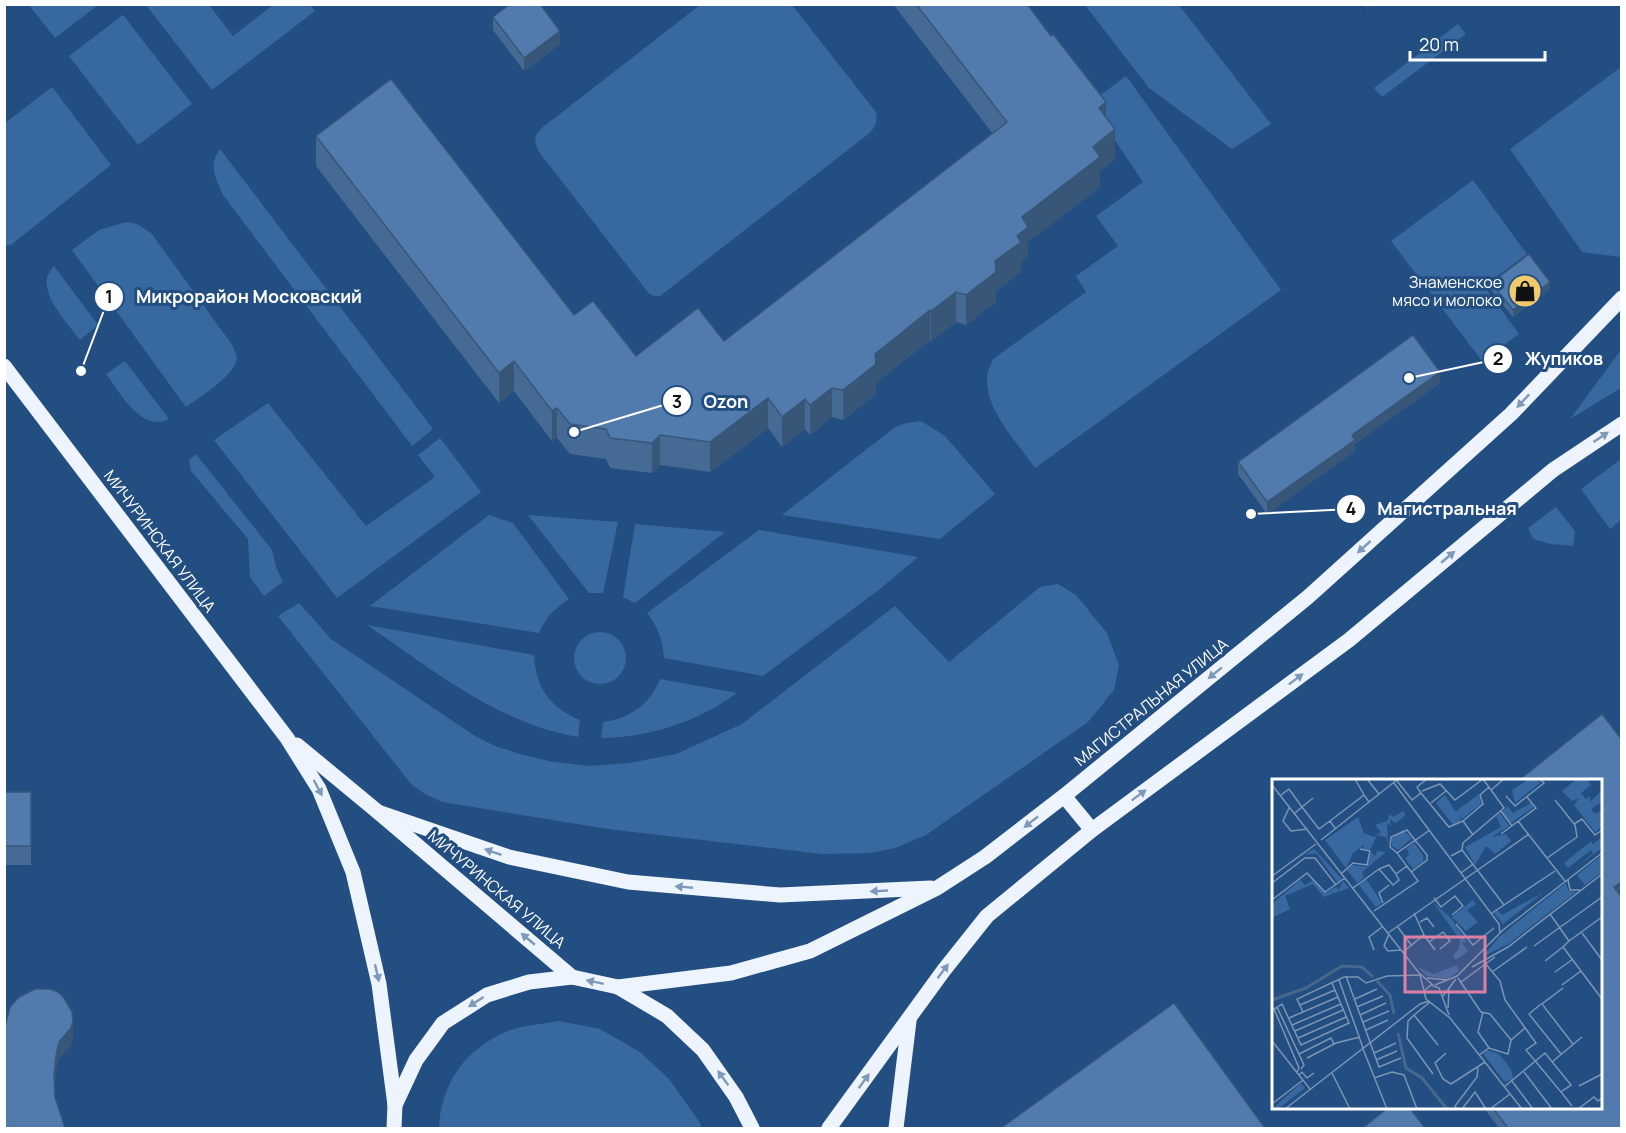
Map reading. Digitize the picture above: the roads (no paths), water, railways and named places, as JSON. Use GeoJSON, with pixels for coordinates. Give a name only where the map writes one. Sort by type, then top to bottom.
{"type":"FeatureCollection","features":[{"type":"Feature","properties":{"kind":"main road","name":"МАГИСТРАЛЬНАЯ УЛИЦА"},"geometry":{"type":"LineString","coordinates":[[618,987],[731,973],[810,951],[937,888],[985,856],[1064,796],[1308,597],[1511,414],[1622,298]]}},
{"type":"Feature","properties":{"kind":"main road","name":"МИЧУРИНСКАЯ УЛИЦА"},"geometry":{"type":"LineString","coordinates":[[4,366],[287,738],[320,789],[354,872],[379,984],[395,1105]]}},
{"type":"Feature","properties":{"kind":"main road"},"geometry":{"type":"LineString","coordinates":[[829,1128],[944,969],[987,916],[1092,830],[1348,640],[1553,470],[1622,424]]}},
{"type":"Feature","properties":{"kind":"main road","name":"МИЧУРИНСКАЯ УЛИЦА"},"geometry":{"type":"LineString","coordinates":[[287,738],[572,977]]}},
{"type":"Feature","properties":{"kind":"main road"},"geometry":{"type":"LineString","coordinates":[[1064,796],[1092,830]]}},
{"type":"Feature","properties":{"kind":"main road"},"geometry":{"type":"LineString","coordinates":[[378,812],[509,857],[628,882],[780,896],[937,888]]}},
{"type":"Feature","properties":{"kind":"main road"},"geometry":{"type":"LineString","coordinates":[[394,1128],[395,1105],[416,1060],[443,1023],[487,995],[529,982],[572,977],[618,987],[668,1016],[703,1050],[736,1097],[752,1128]]}},
{"type":"Feature","properties":{"kind":"main road"},"geometry":{"type":"LineString","coordinates":[[896,1128],[909,1018]]}},
{"type":"Feature","properties":{"kind":"place","name":"Знаменское мясо и молоко"},"geometry":{"type":"Point","coordinates":[1525,291]}},
{"type":"Feature","properties":{"kind":"place","name":"Микрорайон Московский"},"geometry":{"type":"Point","coordinates":[81,371]}},
{"type":"Feature","properties":{"kind":"place","name":"Жупиков"},"geometry":{"type":"Point","coordinates":[1409,378]}},
{"type":"Feature","properties":{"kind":"place","name":"Ozon"},"geometry":{"type":"Point","coordinates":[574,432]}},
{"type":"Feature","properties":{"kind":"place","name":"Магистральная"},"geometry":{"type":"Point","coordinates":[1251,514]}}]}
